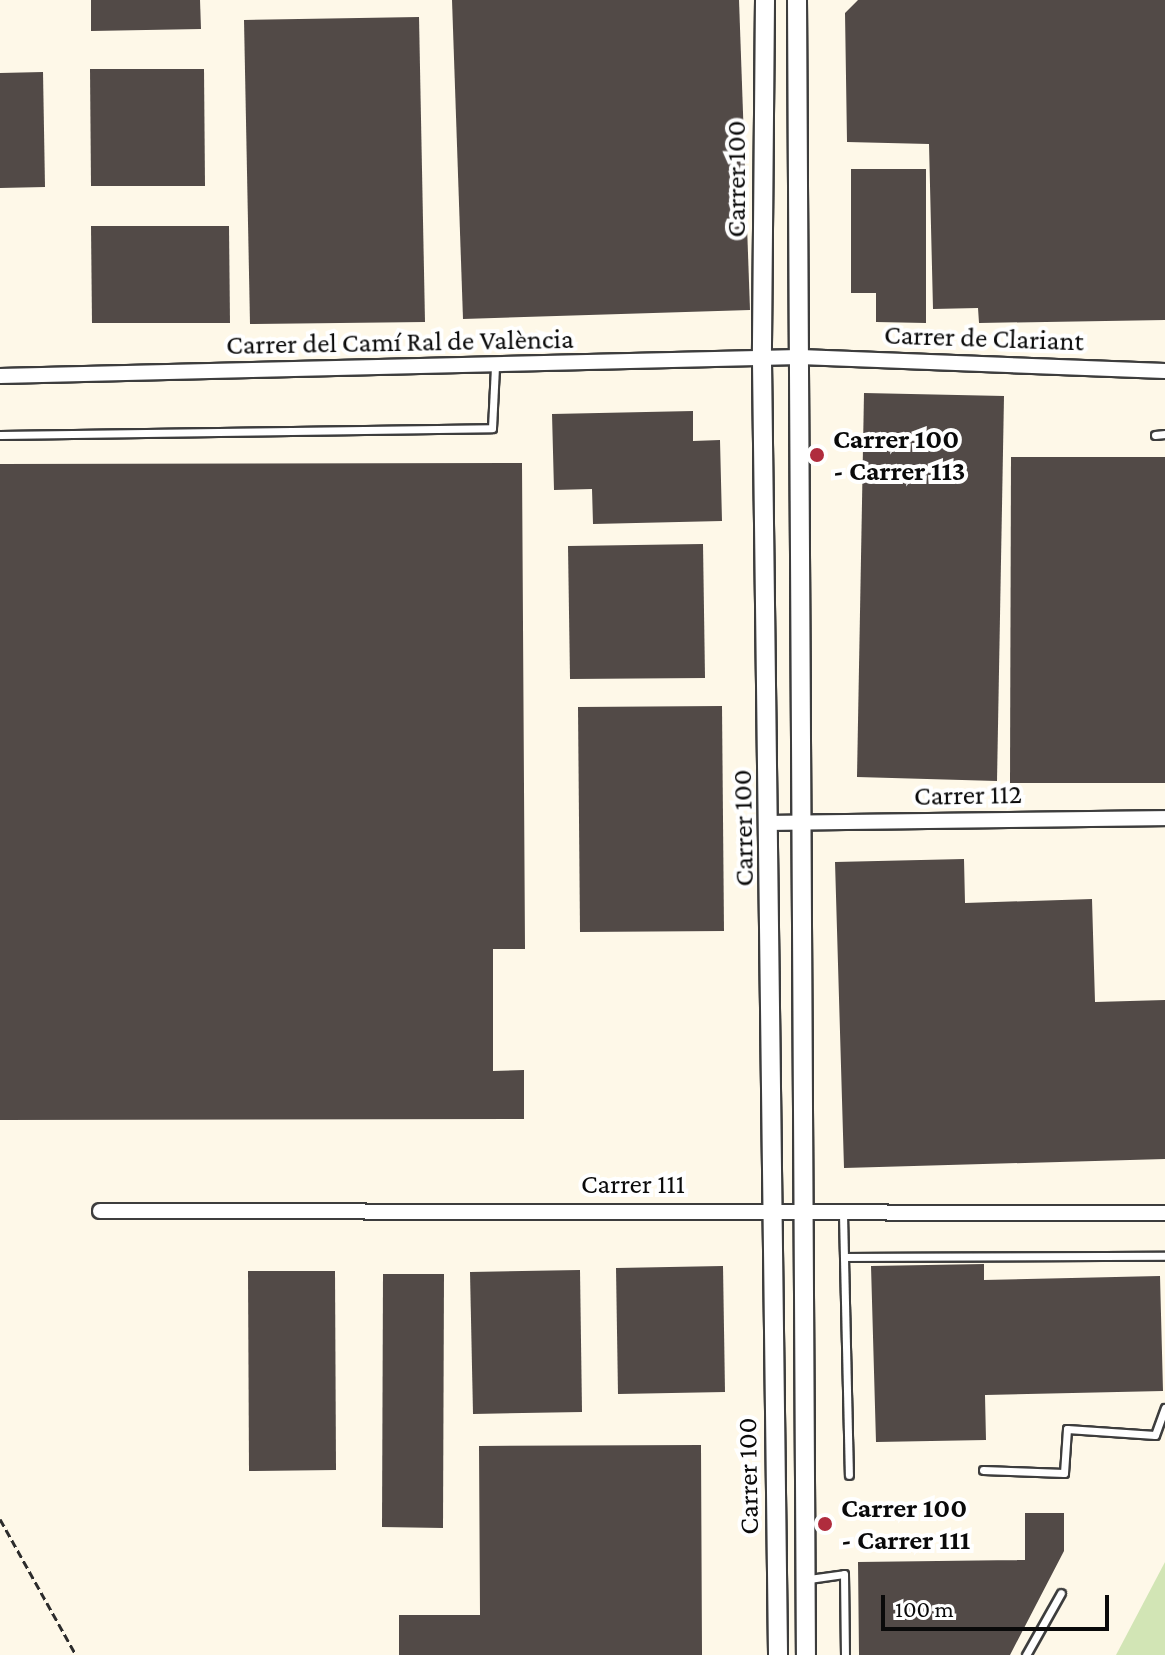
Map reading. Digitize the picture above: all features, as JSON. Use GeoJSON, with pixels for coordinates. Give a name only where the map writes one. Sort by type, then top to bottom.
{"type":"FeatureCollection","features":[{"type":"Feature","properties":{"kind":"street","name":"Carrer 100"},"geometry":{"type":"LineString","coordinates":[[765,0],[762,362],[772,823],[778,1655]]}},
{"type":"Feature","properties":{"kind":"street","name":"Carrer 100"},"geometry":{"type":"LineString","coordinates":[[797,0],[806,1655]]}},
{"type":"Feature","properties":{"kind":"street","name":"Carrer del Camí Ral de València"},"geometry":{"type":"LineString","coordinates":[[0,376],[762,362],[800,357]]}},
{"type":"Feature","properties":{"kind":"street","name":"Carrer de Clariant"},"geometry":{"type":"LineString","coordinates":[[800,357],[1165,371]]}},
{"type":"Feature","properties":{"kind":"street","name":"Carrer 112"},"geometry":{"type":"LineString","coordinates":[[772,823],[1165,818]]}},
{"type":"Feature","properties":{"kind":"street","name":"Carrer 111"},"geometry":{"type":"LineString","coordinates":[[100,1211],[843,1209],[1165,1213]]}},
{"type":"Feature","properties":{"kind":"lane"},"geometry":{"type":"LineString","coordinates":[[0,435],[492,428],[495,366]]}},
{"type":"Feature","properties":{"kind":"lane"},"geometry":{"type":"LineString","coordinates":[[1155,435],[1165,434]]}},
{"type":"Feature","properties":{"kind":"lane"},"geometry":{"type":"LineString","coordinates":[[843,1209],[849,1475]]}},
{"type":"Feature","properties":{"kind":"lane"},"geometry":{"type":"LineString","coordinates":[[844,1257],[1165,1256]]}},
{"type":"Feature","properties":{"kind":"lane"},"geometry":{"type":"LineString","coordinates":[[983,1470],[1064,1473],[1067,1429],[1155,1435],[1165,1408]]}},
{"type":"Feature","properties":{"kind":"lane"},"geometry":{"type":"LineString","coordinates":[[806,1580],[844,1574],[845,1655]]}},
{"type":"Feature","properties":{"kind":"lane"},"geometry":{"type":"LineString","coordinates":[[1026,1655],[1061,1593]]}},
{"type":"Feature","properties":{"kind":"path"},"geometry":{"type":"LineString","coordinates":[[0,1519],[76,1655]]}},
{"type":"Feature","properties":{"kind":"green space"},"geometry":{"type":"Polygon","coordinates":[[[1165,1562],[1165,1655],[1116,1655],[1165,1562]]]}},
{"type":"Feature","properties":{"kind":"building"},"geometry":{"type":"Polygon","coordinates":[[[91,0],[200,0],[201,29],[91,31],[91,0]]]}},
{"type":"Feature","properties":{"kind":"building"},"geometry":{"type":"Polygon","coordinates":[[[452,0],[739,0],[750,310],[463,319],[452,0]]]}},
{"type":"Feature","properties":{"kind":"building"},"geometry":{"type":"Polygon","coordinates":[[[858,0],[1165,0],[1165,320],[979,323],[978,308],[933,309],[929,144],[847,142],[845,13],[858,0]]]}},
{"type":"Feature","properties":{"kind":"building"},"geometry":{"type":"Polygon","coordinates":[[[419,17],[425,322],[250,324],[244,20],[419,17]]]}},
{"type":"Feature","properties":{"kind":"building"},"geometry":{"type":"Polygon","coordinates":[[[90,69],[204,69],[205,186],[91,186],[90,69]]]}},
{"type":"Feature","properties":{"kind":"building"},"geometry":{"type":"Polygon","coordinates":[[[43,72],[45,187],[0,188],[0,73],[43,72]]]}},
{"type":"Feature","properties":{"kind":"building"},"geometry":{"type":"Polygon","coordinates":[[[851,169],[926,169],[926,323],[876,322],[876,293],[851,293],[851,169]]]}},
{"type":"Feature","properties":{"kind":"building"},"geometry":{"type":"Polygon","coordinates":[[[91,226],[229,226],[230,323],[92,323],[91,226]]]}},
{"type":"Feature","properties":{"kind":"building"},"geometry":{"type":"Polygon","coordinates":[[[864,393],[1004,396],[997,781],[857,777],[864,393]]]}},
{"type":"Feature","properties":{"kind":"building"},"geometry":{"type":"Polygon","coordinates":[[[693,411],[693,441],[720,440],[722,521],[593,524],[592,489],[554,490],[552,414],[693,411]]]}},
{"type":"Feature","properties":{"kind":"building"},"geometry":{"type":"Polygon","coordinates":[[[1011,457],[1165,457],[1165,783],[1010,783],[1011,457]]]}},
{"type":"Feature","properties":{"kind":"building"},"geometry":{"type":"Polygon","coordinates":[[[522,463],[525,949],[493,949],[493,1071],[524,1070],[524,1119],[0,1120],[0,464],[522,463]]]}},
{"type":"Feature","properties":{"kind":"building"},"geometry":{"type":"Polygon","coordinates":[[[703,544],[705,678],[570,679],[568,546],[703,544]]]}},
{"type":"Feature","properties":{"kind":"building"},"geometry":{"type":"Polygon","coordinates":[[[722,706],[724,931],[580,932],[578,707],[722,706]]]}},
{"type":"Feature","properties":{"kind":"building"},"geometry":{"type":"Polygon","coordinates":[[[964,859],[965,903],[1092,899],[1095,1002],[1165,1000],[1165,1159],[844,1168],[835,862],[964,859]]]}},
{"type":"Feature","properties":{"kind":"building"},"geometry":{"type":"Polygon","coordinates":[[[984,1264],[984,1280],[1160,1276],[1163,1391],[985,1395],[986,1440],[876,1442],[871,1266],[984,1264]]]}},
{"type":"Feature","properties":{"kind":"building"},"geometry":{"type":"Polygon","coordinates":[[[723,1266],[725,1392],[618,1394],[616,1268],[723,1266]]]}},
{"type":"Feature","properties":{"kind":"building"},"geometry":{"type":"Polygon","coordinates":[[[580,1270],[582,1412],[473,1414],[470,1272],[580,1270]]]}},
{"type":"Feature","properties":{"kind":"building"},"geometry":{"type":"Polygon","coordinates":[[[248,1271],[335,1271],[336,1470],[249,1471],[248,1271]]]}},
{"type":"Feature","properties":{"kind":"building"},"geometry":{"type":"Polygon","coordinates":[[[383,1274],[444,1274],[443,1528],[382,1527],[383,1274]]]}},
{"type":"Feature","properties":{"kind":"building"},"geometry":{"type":"Polygon","coordinates":[[[701,1445],[702,1655],[399,1655],[399,1615],[480,1615],[479,1446],[701,1445]]]}},
{"type":"Feature","properties":{"kind":"building"},"geometry":{"type":"Polygon","coordinates":[[[1025,1513],[1064,1513],[1064,1551],[1010,1655],[859,1655],[858,1562],[1025,1560],[1025,1513]]]}},
{"type":"Feature","properties":{"kind":"place","name":"Carrer 100 - Carrer 113"},"geometry":{"type":"Point","coordinates":[817,455]}},
{"type":"Feature","properties":{"kind":"place","name":"Carrer 100 - Carrer 111"},"geometry":{"type":"Point","coordinates":[825,1524]}}]}
